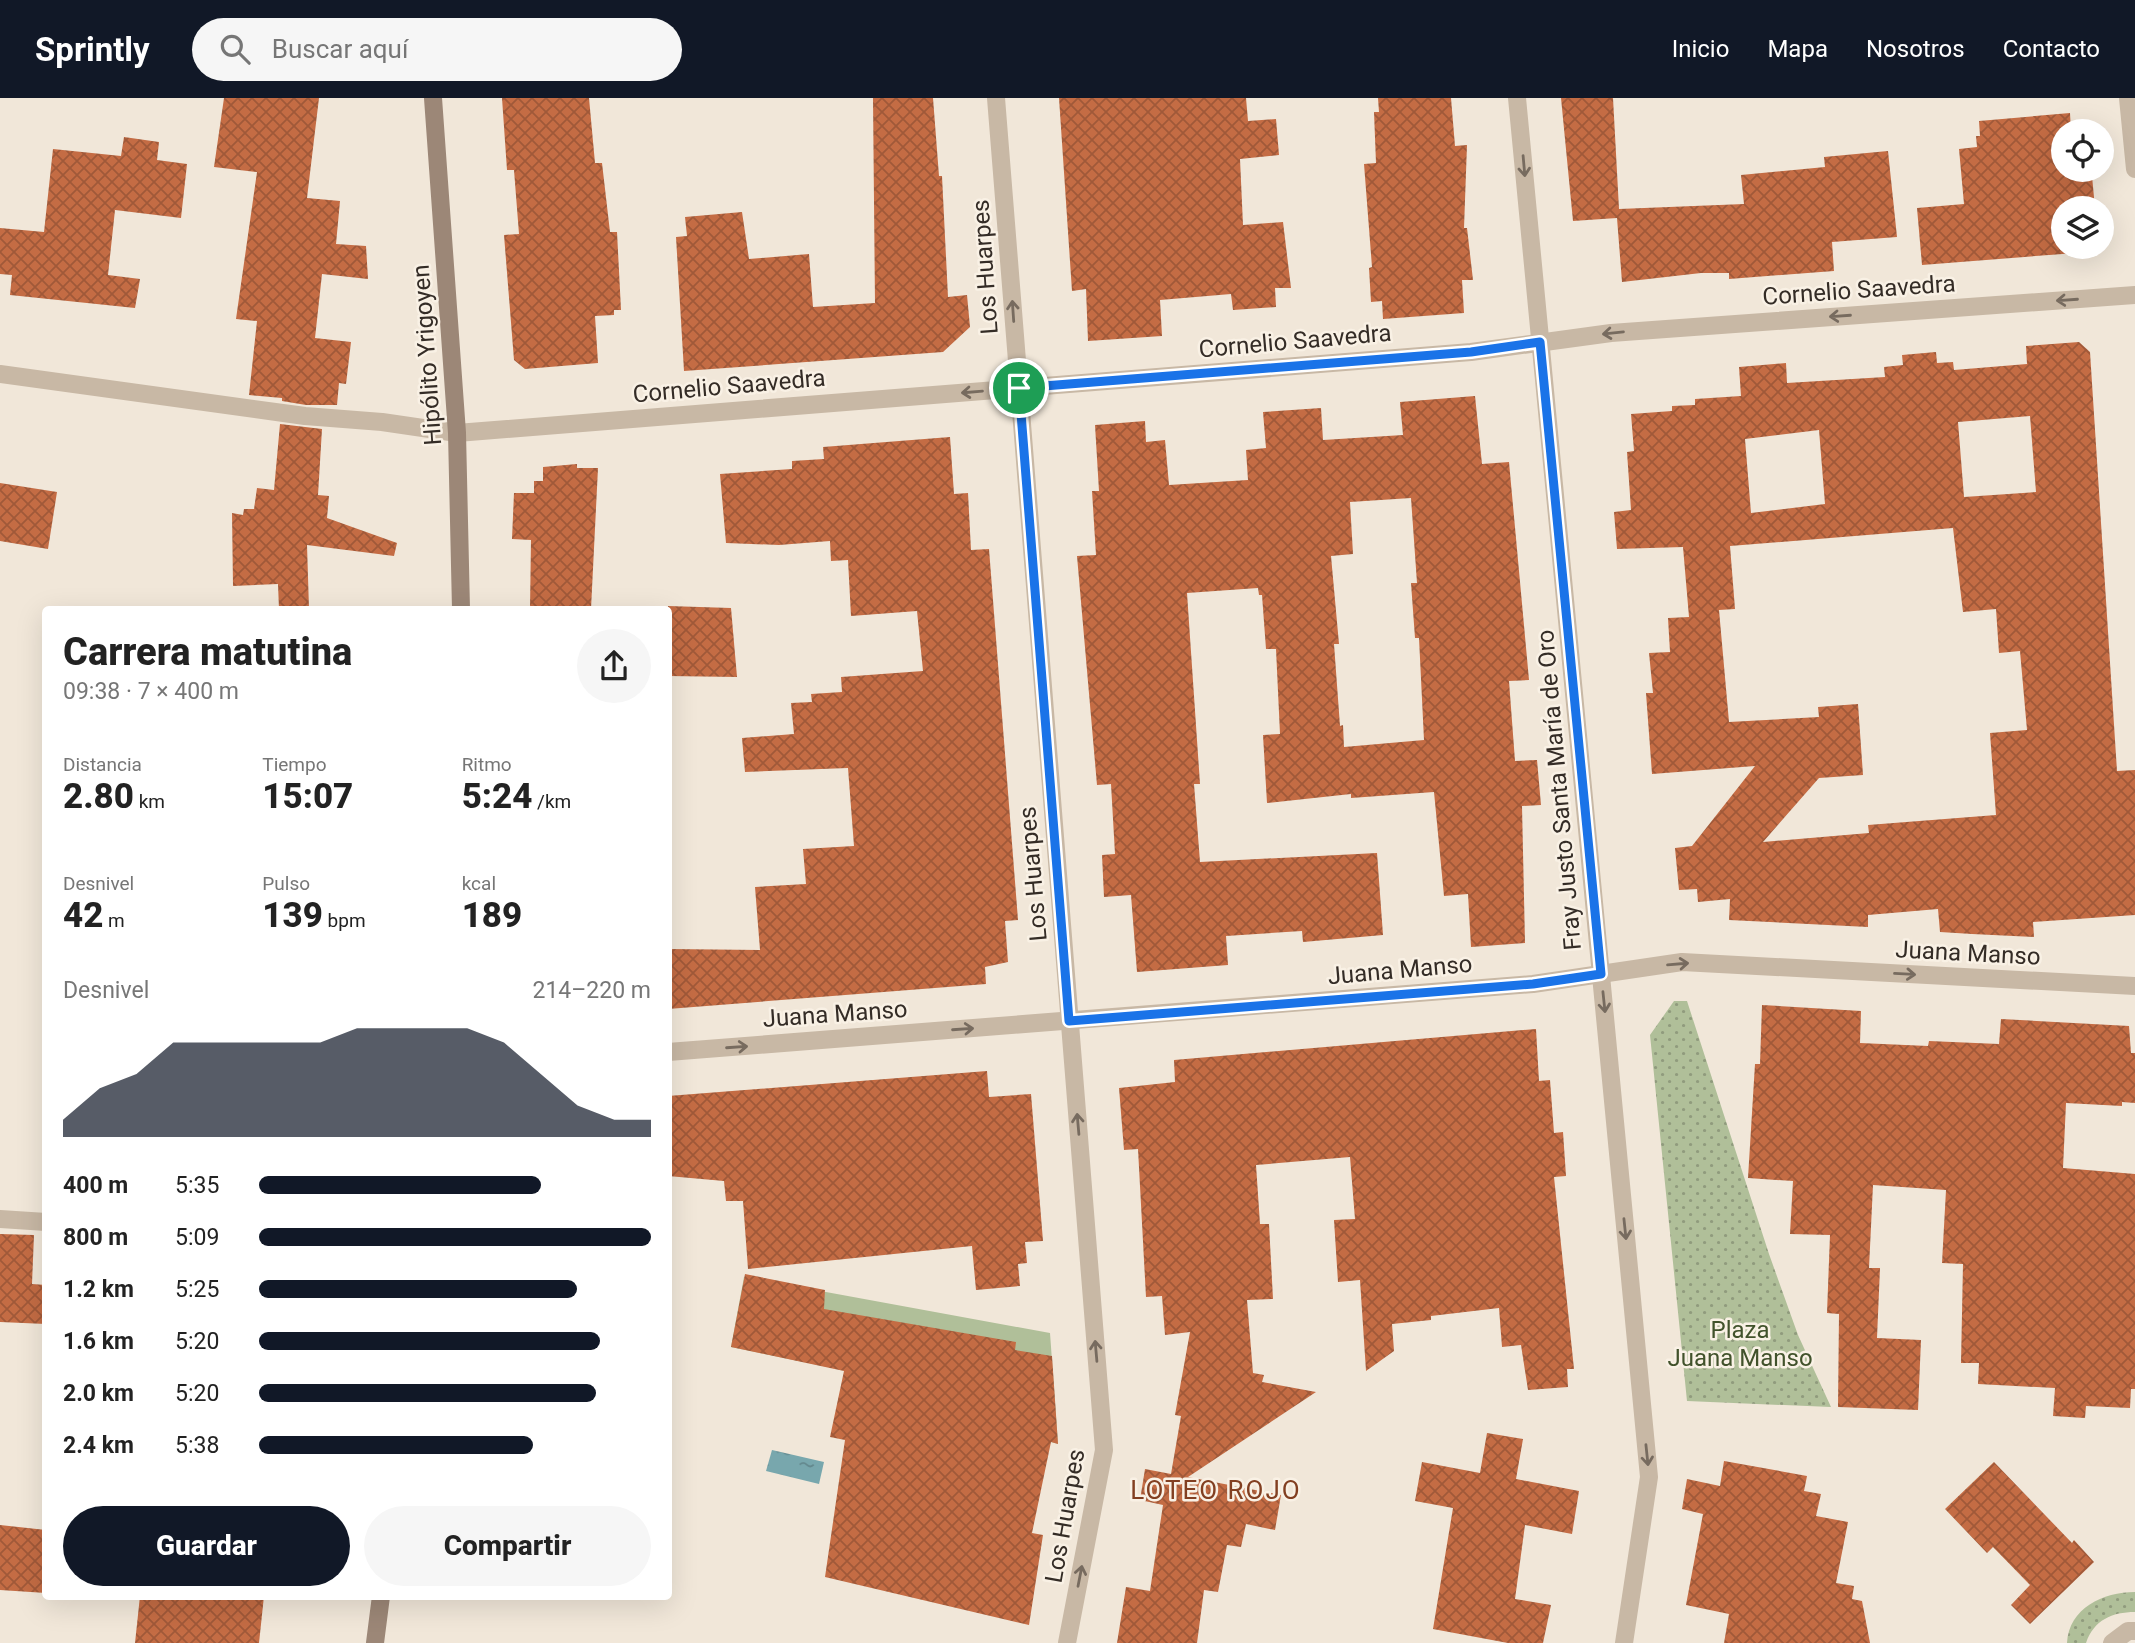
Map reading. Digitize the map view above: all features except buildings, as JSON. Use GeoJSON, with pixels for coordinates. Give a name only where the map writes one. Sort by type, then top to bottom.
{"type":"FeatureCollection","features":[{"type":"Feature","properties":{"kind":"main road","name":"Hipólito Yrigoyen"},"geometry":{"type":"LineString","coordinates":[[433,98],[457,433],[461,606]]}},
{"type":"Feature","properties":{"kind":"main road"},"geometry":{"type":"LineString","coordinates":[[375,1643],[380,1600]]}},
{"type":"Feature","properties":{"kind":"street","name":"Los Huarpes"},"geometry":{"type":"LineString","coordinates":[[996,98],[1104,1450],[1067,1643]]}},
{"type":"Feature","properties":{"kind":"street","name":"Fray Justo Santa María de Oro"},"geometry":{"type":"LineString","coordinates":[[1517,98],[1649,1477],[1623,1643]]}},
{"type":"Feature","properties":{"kind":"street"},"geometry":{"type":"LineString","coordinates":[[2128,98],[2135,169]]}},
{"type":"Feature","properties":{"kind":"street","name":"Cornelio Saavedra"},"geometry":{"type":"LineString","coordinates":[[0,374],[305,416],[382,422],[457,433],[1458,353],[1623,332],[2135,295]]}},
{"type":"Feature","properties":{"kind":"street","name":"Juana Manso"},"geometry":{"type":"LineString","coordinates":[[672,1052],[1533,984],[1682,962],[2135,986]]}},
{"type":"Feature","properties":{"kind":"street"},"geometry":{"type":"LineString","coordinates":[[0,1219],[42,1222]]}},
{"type":"Feature","properties":{"kind":"street"},"geometry":{"type":"LineString","coordinates":[[2112,1643],[2128,1631],[2135,1631]]}},
{"type":"Feature","properties":{"kind":"green space","name":"Plaza Juana Manso"},"geometry":{"type":"Polygon","coordinates":[[[1674,1001],[1687,1001],[1769,1254],[1798,1335],[1831,1407],[1687,1401],[1650,1035],[1674,1001]]]}},
{"type":"Feature","properties":{"kind":"green space"},"geometry":{"type":"Polygon","coordinates":[[[744,1277],[1050,1333],[1058,1444],[1009,1429],[1013,1405],[731,1347],[744,1277]]]}},
{"type":"Feature","properties":{"kind":"green space"},"geometry":{"type":"Polygon","coordinates":[[[2135,1592],[2135,1612],[2105,1619],[2094,1628],[2086,1643],[2067,1643],[2074,1620],[2090,1604],[2111,1595],[2135,1592]]]}},
{"type":"Feature","properties":{"kind":"water"},"geometry":{"type":"Polygon","coordinates":[[[772,1450],[824,1462],[819,1484],[766,1471],[772,1450]]]}},
{"type":"Feature","properties":{"kind":"district","name":"LOTEO ROJO"},"geometry":{"type":"Point","coordinates":[1216,1490]}},
{"type":"Feature","properties":{"kind":"route"},"geometry":{"type":"LineString","coordinates":[[1540,342],[1601,974],[1533,984],[1069,1021],[1019,388],[1471,352],[1540,342]]}}]}
